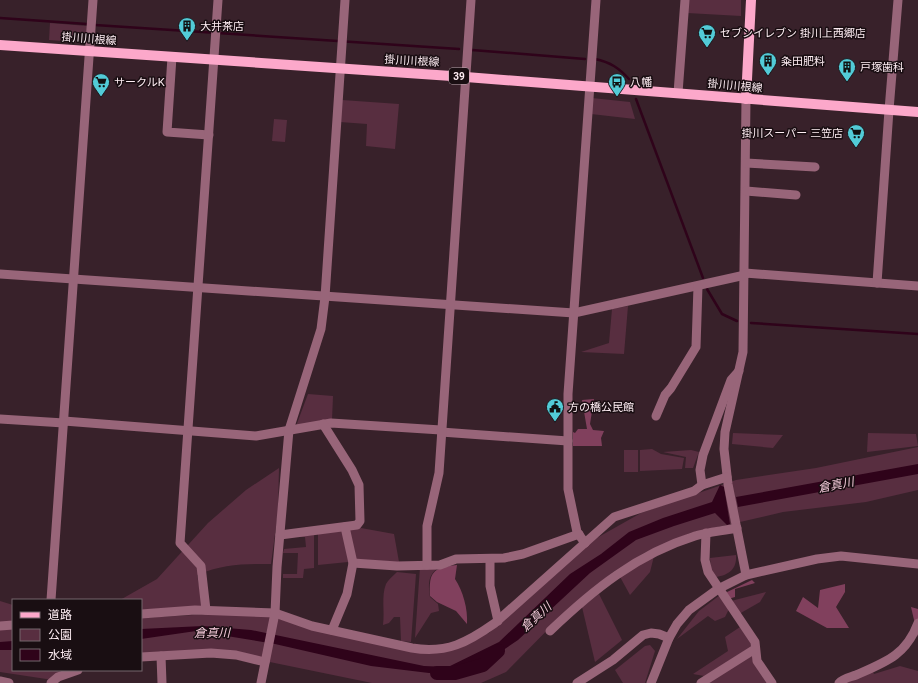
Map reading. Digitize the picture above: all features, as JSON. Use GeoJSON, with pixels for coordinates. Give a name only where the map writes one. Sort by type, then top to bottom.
{"type":"FeatureCollection","features":[{"type":"Feature","properties":{"kind":"main road"},"geometry":{"type":"LineString","coordinates":[[746,99],[751,0]]}},
{"type":"Feature","properties":{"kind":"main road","name":"掛川川根線"},"geometry":{"type":"LineString","coordinates":[[0,45],[590,86],[918,112]]}},
{"type":"Feature","properties":{"kind":"street"},"geometry":{"type":"LineString","coordinates":[[51,599],[93,0]]}},
{"type":"Feature","properties":{"kind":"street"},"geometry":{"type":"LineString","coordinates":[[206,610],[201,566],[180,544],[218,0]]}},
{"type":"Feature","properties":{"kind":"street"},"geometry":{"type":"LineString","coordinates":[[261,683],[275,613],[289,430],[321,329],[325,297],[345,0]]}},
{"type":"Feature","properties":{"kind":"street"},"geometry":{"type":"LineString","coordinates":[[427,565],[427,526],[439,474],[449,306],[471,0]]}},
{"type":"Feature","properties":{"kind":"street"},"geometry":{"type":"LineString","coordinates":[[585,543],[579,534],[568,489],[568,394],[596,0]]}},
{"type":"Feature","properties":{"kind":"street"},"geometry":{"type":"LineString","coordinates":[[678,93],[685,0]]}},
{"type":"Feature","properties":{"kind":"street"},"geometry":{"type":"LineString","coordinates":[[878,282],[898,0]]}},
{"type":"Feature","properties":{"kind":"street"},"geometry":{"type":"LineString","coordinates":[[172,57],[167,132],[209,135]]}},
{"type":"Feature","properties":{"kind":"street"},"geometry":{"type":"LineString","coordinates":[[746,99],[743,352],[725,432],[724,449],[727,480],[746,574]]}},
{"type":"Feature","properties":{"kind":"street"},"geometry":{"type":"LineString","coordinates":[[746,163],[815,167]]}},
{"type":"Feature","properties":{"kind":"street"},"geometry":{"type":"LineString","coordinates":[[746,191],[796,195]]}},
{"type":"Feature","properties":{"kind":"street"},"geometry":{"type":"LineString","coordinates":[[0,274],[574,314],[745,274],[878,282],[918,286]]}},
{"type":"Feature","properties":{"kind":"street"},"geometry":{"type":"LineString","coordinates":[[656,416],[665,396],[672,388],[696,347],[698,286]]}},
{"type":"Feature","properties":{"kind":"street"},"geometry":{"type":"LineString","coordinates":[[702,485],[700,470],[703,455],[731,380],[740,370]]}},
{"type":"Feature","properties":{"kind":"street"},"geometry":{"type":"LineString","coordinates":[[0,419],[188,430],[256,436],[331,423],[568,441]]}},
{"type":"Feature","properties":{"kind":"street"},"geometry":{"type":"LineString","coordinates":[[280,535],[357,525],[360,521],[359,486],[352,470],[323,424]]}},
{"type":"Feature","properties":{"kind":"street"},"geometry":{"type":"LineString","coordinates":[[142,614],[206,610],[275,613],[332,630],[426,650],[455,646],[475,637],[498,621],[614,518],[694,492],[702,485],[727,480]]}},
{"type":"Feature","properties":{"kind":"street"},"geometry":{"type":"LineString","coordinates":[[550,631],[583,600],[628,565],[675,543],[736,525]]}},
{"type":"Feature","properties":{"kind":"street"},"geometry":{"type":"LineString","coordinates":[[332,630],[347,594],[352,563],[345,527]]}},
{"type":"Feature","properties":{"kind":"street"},"geometry":{"type":"LineString","coordinates":[[352,563],[397,566],[440,565],[456,559],[490,559],[523,554],[579,534]]}},
{"type":"Feature","properties":{"kind":"street"},"geometry":{"type":"LineString","coordinates":[[706,534],[705,560],[708,572],[755,642],[757,661],[772,683]]}},
{"type":"Feature","properties":{"kind":"street"},"geometry":{"type":"LineString","coordinates":[[651,683],[669,638],[677,624],[689,610],[718,589],[746,574],[817,559],[841,556],[918,564]]}},
{"type":"Feature","properties":{"kind":"street"},"geometry":{"type":"LineString","coordinates":[[490,559],[490,586],[498,621]]}},
{"type":"Feature","properties":{"kind":"street"},"geometry":{"type":"LineString","coordinates":[[840,683],[900,652],[912,639],[918,623]]}},
{"type":"Feature","properties":{"kind":"street"},"geometry":{"type":"LineString","coordinates":[[0,626],[12,625]]}},
{"type":"Feature","properties":{"kind":"street"},"geometry":{"type":"LineString","coordinates":[[577,683],[613,660],[643,635],[651,633],[660,634],[669,638]]}},
{"type":"Feature","properties":{"kind":"street"},"geometry":{"type":"LineString","coordinates":[[700,683],[755,649]]}},
{"type":"Feature","properties":{"kind":"street"},"geometry":{"type":"LineString","coordinates":[[142,657],[211,653],[265,659]]}},
{"type":"Feature","properties":{"kind":"street"},"geometry":{"type":"LineString","coordinates":[[161,656],[162,683]]}},
{"type":"Feature","properties":{"kind":"street"},"geometry":{"type":"LineString","coordinates":[[51,683],[58,677],[75,671]]}},
{"type":"Feature","properties":{"kind":"street"},"geometry":{"type":"LineString","coordinates":[[0,681],[9,683]]}},
{"type":"Feature","properties":{"kind":"green space"},"geometry":{"type":"Polygon","coordinates":[[[689,0],[741,0],[741,16],[687,13],[689,0]]]}},
{"type":"Feature","properties":{"kind":"green space"},"geometry":{"type":"Polygon","coordinates":[[[50,23],[88,26],[87,43],[49,40],[50,23]]]}},
{"type":"Feature","properties":{"kind":"green space"},"geometry":{"type":"Polygon","coordinates":[[[592,98],[630,102],[635,119],[591,114],[592,98]]]}},
{"type":"Feature","properties":{"kind":"green space"},"geometry":{"type":"Polygon","coordinates":[[[342,100],[399,104],[395,149],[366,146],[367,124],[340,122],[342,100]]]}},
{"type":"Feature","properties":{"kind":"green space"},"geometry":{"type":"Polygon","coordinates":[[[274,119],[287,120],[285,142],[272,141],[274,119]]]}},
{"type":"Feature","properties":{"kind":"green space"},"geometry":{"type":"Polygon","coordinates":[[[628,306],[624,354],[581,352],[609,343],[612,309],[628,306]]]}},
{"type":"Feature","properties":{"kind":"green space"},"geometry":{"type":"Polygon","coordinates":[[[308,394],[333,396],[332,420],[296,426],[308,394]]]}},
{"type":"Feature","properties":{"kind":"green space"},"geometry":{"type":"Polygon","coordinates":[[[733,433],[783,435],[773,448],[732,444],[733,433]]]}},
{"type":"Feature","properties":{"kind":"green space"},"geometry":{"type":"Polygon","coordinates":[[[868,433],[916,434],[918,446],[867,452],[868,433]]]}},
{"type":"Feature","properties":{"kind":"green space"},"geometry":{"type":"Polygon","coordinates":[[[918,447],[918,490],[866,502],[783,512],[690,533],[644,553],[613,572],[569,608],[506,672],[481,683],[372,683],[236,655],[142,658],[142,618],[246,612],[426,650],[489,633],[579,548],[641,513],[736,480],[816,468],[918,447]]]}},
{"type":"Feature","properties":{"kind":"green space"},"geometry":{"type":"Polygon","coordinates":[[[652,449],[661,454],[684,458],[682,469],[640,471],[640,450],[652,449]]]}},
{"type":"Feature","properties":{"kind":"green space"},"geometry":{"type":"Polygon","coordinates":[[[624,450],[638,450],[638,472],[624,472],[624,450]]]}},
{"type":"Feature","properties":{"kind":"green space"},"geometry":{"type":"Polygon","coordinates":[[[691,450],[699,452],[693,468],[685,468],[686,457],[663,452],[691,450]]]}},
{"type":"Feature","properties":{"kind":"green space"},"geometry":{"type":"Polygon","coordinates":[[[279,468],[278,512],[271,564],[233,565],[206,571],[197,575],[203,606],[142,610],[142,599],[122,599],[157,579],[208,523],[246,490],[279,468]]]}},
{"type":"Feature","properties":{"kind":"green space"},"geometry":{"type":"Polygon","coordinates":[[[361,528],[394,534],[399,562],[348,562],[318,565],[318,534],[361,528]]]}},
{"type":"Feature","properties":{"kind":"green space"},"geometry":{"type":"Polygon","coordinates":[[[314,535],[314,568],[304,569],[303,578],[283,578],[283,574],[297,574],[298,553],[283,553],[284,549],[306,547],[305,537],[286,537],[314,535]]]}},
{"type":"Feature","properties":{"kind":"green space"},"geometry":{"type":"Polygon","coordinates":[[[736,555],[734,568],[725,575],[716,577],[711,570],[710,558],[736,555]]]}},
{"type":"Feature","properties":{"kind":"green space"},"geometry":{"type":"Polygon","coordinates":[[[654,556],[650,572],[630,595],[619,575],[654,556]]]}},
{"type":"Feature","properties":{"kind":"green space"},"geometry":{"type":"Polygon","coordinates":[[[440,566],[431,576],[429,583],[430,597],[438,604],[439,611],[431,613],[415,638],[420,567],[440,566]]]}},
{"type":"Feature","properties":{"kind":"green space"},"geometry":{"type":"Polygon","coordinates":[[[397,572],[416,574],[411,642],[401,641],[400,617],[394,617],[389,623],[383,625],[383,599],[386,584],[397,572]]]}},
{"type":"Feature","properties":{"kind":"green space"},"geometry":{"type":"Polygon","coordinates":[[[766,592],[760,602],[739,614],[731,601],[766,592]]]}},
{"type":"Feature","properties":{"kind":"green space"},"geometry":{"type":"Polygon","coordinates":[[[599,594],[622,640],[595,662],[582,607],[599,594]]]}},
{"type":"Feature","properties":{"kind":"green space"},"geometry":{"type":"Polygon","coordinates":[[[720,595],[729,609],[725,617],[715,621],[708,616],[677,639],[699,611],[720,595]]]}},
{"type":"Feature","properties":{"kind":"green space"},"geometry":{"type":"Polygon","coordinates":[[[0,601],[12,605],[12,671],[77,671],[53,680],[0,672],[0,601]]]}},
{"type":"Feature","properties":{"kind":"green space"},"geometry":{"type":"Polygon","coordinates":[[[740,627],[753,646],[704,676],[693,674],[728,651],[725,637],[740,627]]]}},
{"type":"Feature","properties":{"kind":"green space"},"geometry":{"type":"Polygon","coordinates":[[[650,645],[655,651],[645,683],[623,683],[615,670],[645,646],[650,645]]]}},
{"type":"Feature","properties":{"kind":"green space"},"geometry":{"type":"Polygon","coordinates":[[[755,649],[772,683],[701,683],[755,649]]]}},
{"type":"Feature","properties":{"kind":"green space"},"geometry":{"type":"Polygon","coordinates":[[[900,666],[918,671],[918,683],[840,683],[871,668],[874,674],[900,666]]]}},
{"type":"Feature","properties":{"kind":"shaded area"},"geometry":{"type":"Polygon","coordinates":[[[594,399],[590,424],[593,430],[604,431],[601,438],[602,446],[573,446],[573,432],[575,433],[578,429],[587,429],[582,400],[594,399]]]}},
{"type":"Feature","properties":{"kind":"shaded area"},"geometry":{"type":"Polygon","coordinates":[[[457,565],[455,579],[464,600],[467,612],[467,624],[456,611],[437,602],[430,596],[430,581],[434,573],[442,568],[457,565]]]}},
{"type":"Feature","properties":{"kind":"shaded area"},"geometry":{"type":"Polygon","coordinates":[[[752,580],[755,583],[735,589],[735,597],[728,599],[725,593],[752,580]]]}},
{"type":"Feature","properties":{"kind":"shaded area"},"geometry":{"type":"Polygon","coordinates":[[[845,584],[845,592],[836,607],[849,628],[827,628],[796,611],[803,597],[818,608],[820,590],[845,584]]]}},
{"type":"Feature","properties":{"kind":"shaded area"},"geometry":{"type":"Polygon","coordinates":[[[911,607],[918,609],[918,637],[911,607]]]}},
{"type":"Feature","properties":{"kind":"water"},"geometry":{"type":"Polygon","coordinates":[[[918,464],[918,474],[738,507],[736,497],[918,464]]]}},
{"type":"Feature","properties":{"kind":"water"},"geometry":{"type":"Polygon","coordinates":[[[720,485],[724,487],[730,524],[727,525],[715,513],[636,540],[590,573],[518,640],[484,663],[455,673],[429,673],[371,666],[275,644],[196,631],[142,639],[142,629],[203,626],[251,630],[424,666],[448,667],[499,642],[570,574],[601,554],[629,532],[663,518],[712,502],[720,485]]]}},
{"type":"Feature","properties":{"kind":"water"},"geometry":{"type":"Polygon","coordinates":[[[12,641],[12,650],[0,650],[0,642],[12,641]]]}},
{"type":"Feature","properties":{"kind":"waterway"},"geometry":{"type":"LineString","coordinates":[[0,18],[87,24]]}},
{"type":"Feature","properties":{"kind":"waterway"},"geometry":{"type":"LineString","coordinates":[[95,25],[459,49]]}},
{"type":"Feature","properties":{"kind":"waterway"},"geometry":{"type":"LineString","coordinates":[[472,50],[585,59]]}},
{"type":"Feature","properties":{"kind":"waterway"},"geometry":{"type":"LineString","coordinates":[[595,59],[614,66],[629,79]]}},
{"type":"Feature","properties":{"kind":"waterway"},"geometry":{"type":"LineString","coordinates":[[636,99],[703,278]]}},
{"type":"Feature","properties":{"kind":"waterway"},"geometry":{"type":"LineString","coordinates":[[707,289],[722,314],[737,321]]}},
{"type":"Feature","properties":{"kind":"waterway"},"geometry":{"type":"LineString","coordinates":[[751,323],[918,334]]}},
{"type":"Feature","properties":{"kind":"waterway","name":"倉真川"},"geometry":{"type":"LineString","coordinates":[[437,673],[455,673],[483,665],[498,651]]}},
{"type":"Feature","properties":{"kind":"place","name":"大井茶店"},"geometry":{"type":"Point","coordinates":[187,41]}},
{"type":"Feature","properties":{"kind":"place","name":"セブンイレブン 掛川上西郷店"},"geometry":{"type":"Point","coordinates":[707,48]}},
{"type":"Feature","properties":{"kind":"place","name":"粂田肥料"},"geometry":{"type":"Point","coordinates":[768,76]}},
{"type":"Feature","properties":{"kind":"place","name":"戸塚歯科"},"geometry":{"type":"Point","coordinates":[847,82]}},
{"type":"Feature","properties":{"kind":"place","name":"サークルK"},"geometry":{"type":"Point","coordinates":[101,97]}},
{"type":"Feature","properties":{"kind":"place","name":"八幡"},"geometry":{"type":"Point","coordinates":[617,97]}},
{"type":"Feature","properties":{"kind":"place","name":"掛川スーパー 三笠店"},"geometry":{"type":"Point","coordinates":[856,148]}},
{"type":"Feature","properties":{"kind":"place","name":"方の橋公民館"},"geometry":{"type":"Point","coordinates":[555,422]}}]}
